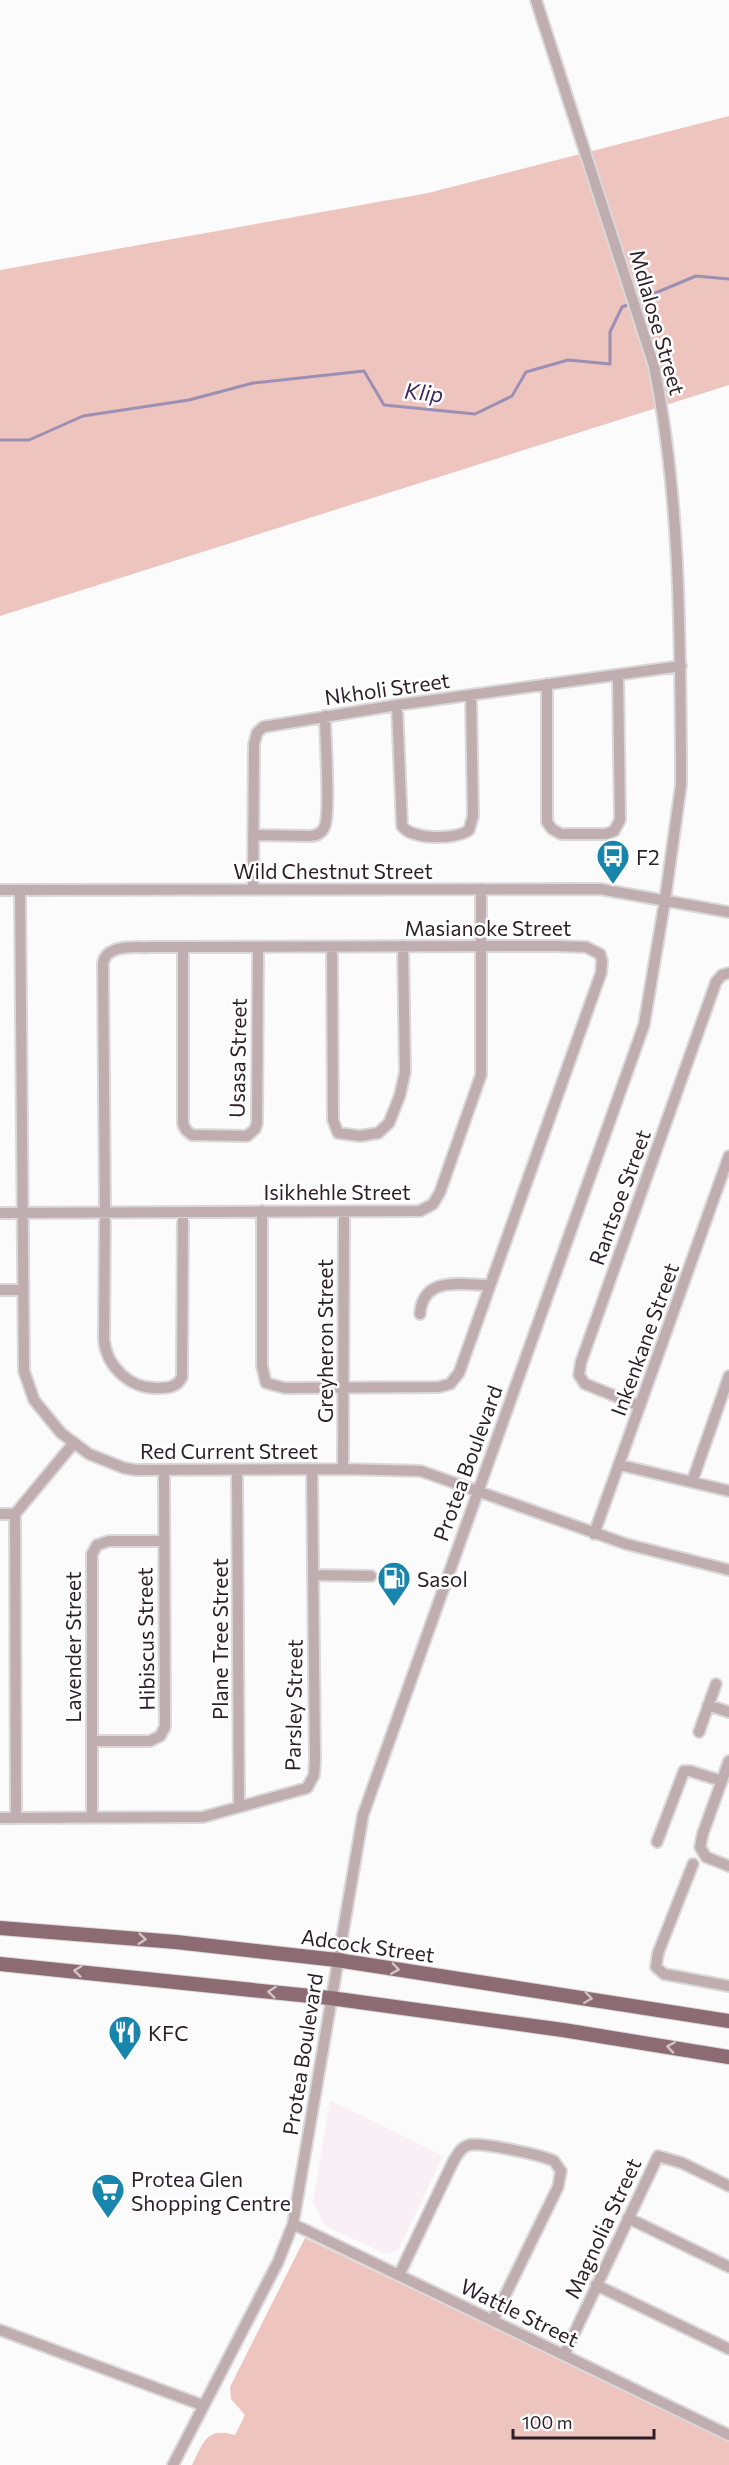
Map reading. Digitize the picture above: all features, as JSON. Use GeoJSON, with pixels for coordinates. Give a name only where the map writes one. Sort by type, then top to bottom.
{"type":"FeatureCollection","features":[{"type":"Feature","properties":{"kind":"main road","name":"Adcock Street"},"geometry":{"type":"LineString","coordinates":[[0,1928],[176,1942],[337,1960],[729,2021]]}},
{"type":"Feature","properties":{"kind":"main road"},"geometry":{"type":"LineString","coordinates":[[0,1964],[330,1998],[551,2028],[729,2056]]}},
{"type":"Feature","properties":{"kind":"street","name":"Mdlalose Street"},"geometry":{"type":"LineString","coordinates":[[536,0],[654,366],[665,420],[680,586],[681,666]]}},
{"type":"Feature","properties":{"kind":"street","name":"Nkholi Street"},"geometry":{"type":"LineString","coordinates":[[253,890],[253,758],[257,733],[269,725],[681,666]]}},
{"type":"Feature","properties":{"kind":"street","name":"Protea Boulevard"},"geometry":{"type":"LineString","coordinates":[[173,2465],[202,2405],[278,2262],[293,2224],[363,1815],[644,1026],[665,900],[681,779],[681,666]]}},
{"type":"Feature","properties":{"kind":"street"},"geometry":{"type":"LineString","coordinates":[[547,684],[547,822],[552,830],[561,834],[606,834],[614,831],[620,820],[618,675]]}},
{"type":"Feature","properties":{"kind":"street"},"geometry":{"type":"LineString","coordinates":[[397,705],[402,826],[406,831],[418,836],[454,836],[469,830],[473,816],[471,696]]}},
{"type":"Feature","properties":{"kind":"street"},"geometry":{"type":"LineString","coordinates":[[253,835],[314,836],[324,829],[327,813],[325,716]]}},
{"type":"Feature","properties":{"kind":"street","name":"Isikhehle Street"},"geometry":{"type":"LineString","coordinates":[[0,1213],[420,1211],[430,1207],[437,1198],[481,1075],[481,889]]}},
{"type":"Feature","properties":{"kind":"street","name":"Wild Chestnut Street"},"geometry":{"type":"LineString","coordinates":[[0,890],[600,890],[729,912]]}},
{"type":"Feature","properties":{"kind":"street","name":"Red Current Street"},"geometry":{"type":"LineString","coordinates":[[20,890],[23,1354],[27,1386],[49,1421],[73,1443],[100,1460],[124,1468],[237,1471],[343,1469],[421,1471],[594,1534],[651,1552],[729,1570]]}},
{"type":"Feature","properties":{"kind":"street"},"geometry":{"type":"LineString","coordinates":[[332,947],[333,1120],[338,1133],[360,1136],[378,1133],[389,1123],[405,1076],[403,946]]}},
{"type":"Feature","properties":{"kind":"street","name":"Masianoke Street"},"geometry":{"type":"LineString","coordinates":[[105,1212],[103,958],[110,951],[120,948],[580,946],[598,952],[602,961],[601,973],[459,1373],[450,1384],[439,1387],[345,1387]]}},
{"type":"Feature","properties":{"kind":"street","name":"Usasa Street"},"geometry":{"type":"LineString","coordinates":[[183,948],[183,1124],[192,1135],[247,1136],[255,1129],[257,1123],[258,948]]}},
{"type":"Feature","properties":{"kind":"street","name":"Rantsoe Street"},"geometry":{"type":"LineString","coordinates":[[640,1406],[585,1384],[579,1375],[581,1362],[716,982],[722,975],[729,973]]}},
{"type":"Feature","properties":{"kind":"street","name":"Inkenkane Street"},"geometry":{"type":"LineString","coordinates":[[594,1534],[729,1156]]}},
{"type":"Feature","properties":{"kind":"street"},"geometry":{"type":"LineString","coordinates":[[262,1211],[262,1366],[264,1380],[272,1386],[285,1388],[345,1387]]}},
{"type":"Feature","properties":{"kind":"street"},"geometry":{"type":"LineString","coordinates":[[105,1212],[105,1352],[115,1367],[129,1381],[148,1389],[175,1386],[182,1377],[183,1213]]}},
{"type":"Feature","properties":{"kind":"street","name":"Greyheron Street"},"geometry":{"type":"LineString","coordinates":[[343,1469],[344,1212]]}},
{"type":"Feature","properties":{"kind":"street"},"geometry":{"type":"LineString","coordinates":[[420,1314],[423,1298],[432,1288],[442,1285],[490,1285]]}},
{"type":"Feature","properties":{"kind":"street"},"geometry":{"type":"LineString","coordinates":[[0,1290],[22,1290]]}},
{"type":"Feature","properties":{"kind":"street"},"geometry":{"type":"LineString","coordinates":[[692,1482],[729,1376]]}},
{"type":"Feature","properties":{"kind":"street"},"geometry":{"type":"LineString","coordinates":[[0,1514],[15,1514],[73,1443]]}},
{"type":"Feature","properties":{"kind":"street"},"geometry":{"type":"LineString","coordinates":[[620,1465],[729,1491]]}},
{"type":"Feature","properties":{"kind":"street","name":"Hibiscus Street"},"geometry":{"type":"LineString","coordinates":[[92,1741],[150,1741],[160,1737],[163,1732],[165,1720],[164,1470]]}},
{"type":"Feature","properties":{"kind":"street","name":"Parsley Street"},"geometry":{"type":"LineString","coordinates":[[15,1514],[9,1818],[203,1817],[300,1791],[307,1788],[314,1775],[312,1470]]}},
{"type":"Feature","properties":{"kind":"street","name":"Plane Tree Street"},"geometry":{"type":"LineString","coordinates":[[237,1471],[239,1807]]}},
{"type":"Feature","properties":{"kind":"street","name":"Lavender Street"},"geometry":{"type":"LineString","coordinates":[[92,1818],[92,1554],[97,1545],[109,1541],[163,1541]]}},
{"type":"Feature","properties":{"kind":"street"},"geometry":{"type":"LineString","coordinates":[[313,1575],[371,1576]]}},
{"type":"Feature","properties":{"kind":"street"},"geometry":{"type":"LineString","coordinates":[[699,1732],[716,1684]]}},
{"type":"Feature","properties":{"kind":"street"},"geometry":{"type":"LineString","coordinates":[[708,1705],[729,1712]]}},
{"type":"Feature","properties":{"kind":"street"},"geometry":{"type":"LineString","coordinates":[[729,1761],[703,1833],[700,1848],[706,1857],[729,1866]]}},
{"type":"Feature","properties":{"kind":"street"},"geometry":{"type":"LineString","coordinates":[[657,1842],[684,1771],[722,1781]]}},
{"type":"Feature","properties":{"kind":"street"},"geometry":{"type":"LineString","coordinates":[[693,1864],[658,1953],[656,1967],[664,1974],[729,1986]]}},
{"type":"Feature","properties":{"kind":"street"},"geometry":{"type":"LineString","coordinates":[[399,2275],[453,2162],[463,2148],[468,2145],[482,2145],[554,2161],[561,2171],[558,2187],[492,2320]]}},
{"type":"Feature","properties":{"kind":"street","name":"Magnolia Street"},"geometry":{"type":"LineString","coordinates":[[564,2355],[658,2156],[682,2163],[729,2186]]}},
{"type":"Feature","properties":{"kind":"street"},"geometry":{"type":"LineString","coordinates":[[628,2218],[729,2267]]}},
{"type":"Feature","properties":{"kind":"street","name":"Wattle Street"},"geometry":{"type":"LineString","coordinates":[[293,2224],[729,2435]]}},
{"type":"Feature","properties":{"kind":"street"},"geometry":{"type":"LineString","coordinates":[[596,2285],[729,2349]]}},
{"type":"Feature","properties":{"kind":"street"},"geometry":{"type":"LineString","coordinates":[[0,2330],[202,2405]]}},
{"type":"Feature","properties":{"kind":"shaded area"},"geometry":{"type":"Polygon","coordinates":[[[729,116],[729,385],[0,616],[0,270],[428,193],[729,116]]]}},
{"type":"Feature","properties":{"kind":"shaded area"},"geometry":{"type":"Polygon","coordinates":[[[330,2100],[443,2156],[398,2250],[386,2254],[325,2226],[313,2202],[330,2100]]]}},
{"type":"Feature","properties":{"kind":"shaded area"},"geometry":{"type":"Polygon","coordinates":[[[305,2238],[729,2441],[729,2465],[192,2465],[207,2438],[218,2433],[235,2435],[245,2415],[231,2399],[230,2387],[305,2238]]]}},
{"type":"Feature","properties":{"kind":"waterway","name":"Klip"},"geometry":{"type":"LineString","coordinates":[[636,301],[696,276],[729,279]]}},
{"type":"Feature","properties":{"kind":"waterway","name":"Klip"},"geometry":{"type":"LineString","coordinates":[[0,440],[29,440],[83,416],[189,400],[253,383],[364,371],[384,405],[475,414],[512,396],[526,372],[568,360],[610,364],[610,332],[622,307],[630,304]]}},
{"type":"Feature","properties":{"kind":"place","name":"F2"},"geometry":{"type":"Point","coordinates":[613,885]}},
{"type":"Feature","properties":{"kind":"place","name":"Sasol"},"geometry":{"type":"Point","coordinates":[394,1607]}},
{"type":"Feature","properties":{"kind":"place","name":"KFC"},"geometry":{"type":"Point","coordinates":[125,2061]}},
{"type":"Feature","properties":{"kind":"place","name":"Protea Glen Shopping Centre"},"geometry":{"type":"Point","coordinates":[108,2219]}}]}
